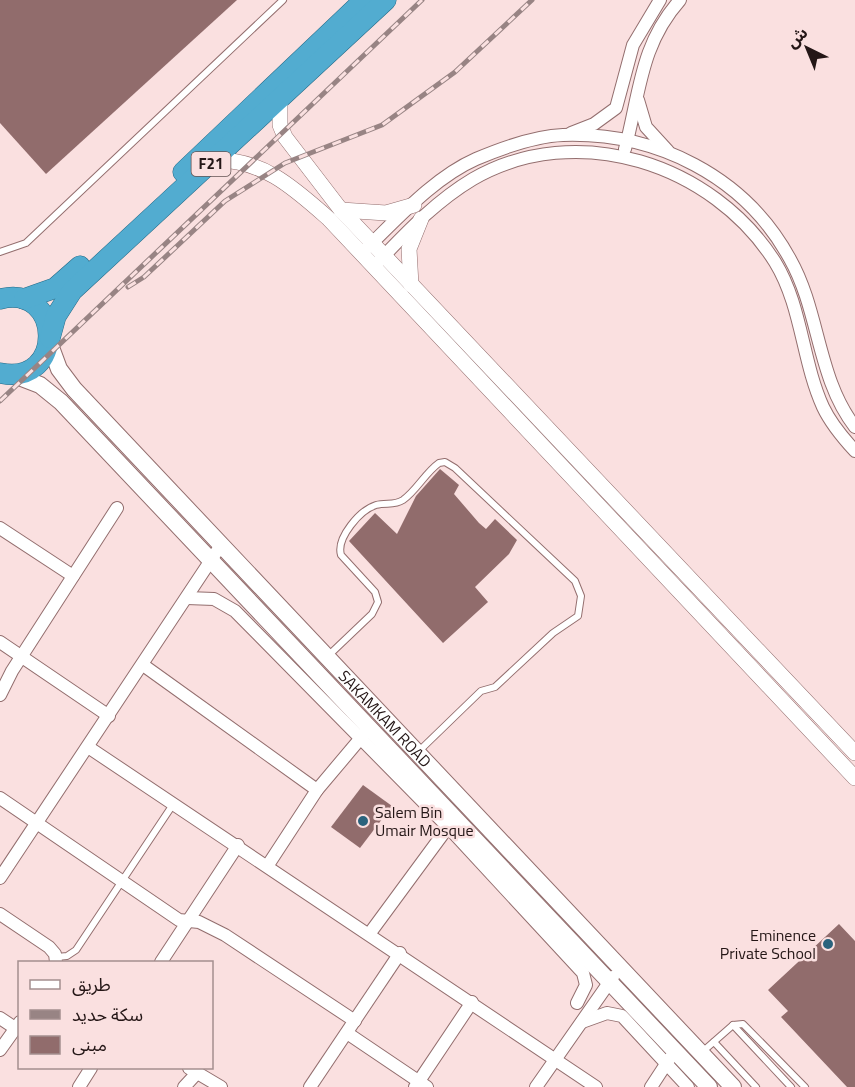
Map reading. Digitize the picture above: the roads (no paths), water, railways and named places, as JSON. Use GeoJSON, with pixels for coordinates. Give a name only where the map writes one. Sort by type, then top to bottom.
{"type":"FeatureCollection","features":[{"type":"Feature","properties":{"kind":"highway","name":"F21"},"geometry":{"type":"LineString","coordinates":[[7,298],[45,293],[62,282],[162,192],[364,0]]}},
{"type":"Feature","properties":{"kind":"highway","name":"F21"},"geometry":{"type":"LineString","coordinates":[[49,340],[56,316],[72,291],[386,0]]}},
{"type":"Feature","properties":{"kind":"highway"},"geometry":{"type":"LineString","coordinates":[[6,375],[37,365],[46,352],[49,340],[44,316],[34,304],[7,298]]}},
{"type":"Feature","properties":{"kind":"main road","name":"SAKAMKAM ROAD"},"geometry":{"type":"LineString","coordinates":[[49,340],[55,360],[69,383],[418,752],[615,974],[701,1053],[733,1087]]}},
{"type":"Feature","properties":{"kind":"main road","name":"SAKAMKAM ROAD"},"geometry":{"type":"LineString","coordinates":[[6,375],[32,380],[55,395],[366,732],[579,958],[615,974],[671,1057],[709,1087]]}},
{"type":"Feature","properties":{"kind":"street"},"geometry":{"type":"LineString","coordinates":[[379,261],[447,176],[474,160],[520,143],[562,135],[594,124],[616,108],[633,45],[660,0]]}},
{"type":"Feature","properties":{"kind":"street"},"geometry":{"type":"LineString","coordinates":[[623,156],[637,92],[655,33],[680,0]]}},
{"type":"Feature","properties":{"kind":"street"},"geometry":{"type":"LineString","coordinates":[[637,92],[646,127],[661,146],[676,157]]}},
{"type":"Feature","properties":{"kind":"street"},"geometry":{"type":"LineString","coordinates":[[280,100],[280,125],[285,137],[341,210],[373,243],[379,261],[855,778]]}},
{"type":"Feature","properties":{"kind":"street"},"geometry":{"type":"LineString","coordinates":[[562,135],[627,141],[676,157],[721,179],[760,216],[781,243],[802,286],[831,384],[839,403],[855,427]]}},
{"type":"Feature","properties":{"kind":"street"},"geometry":{"type":"LineString","coordinates":[[362,254],[373,243],[417,212],[442,200],[474,179],[502,166],[534,157],[567,152],[623,156],[662,168],[704,188],[754,233],[776,263],[789,292],[824,410],[855,451]]}},
{"type":"Feature","properties":{"kind":"street"},"geometry":{"type":"LineString","coordinates":[[215,160],[244,162],[272,173],[329,219],[362,254],[379,261],[411,285],[855,753]]}},
{"type":"Feature","properties":{"kind":"street"},"geometry":{"type":"LineString","coordinates":[[341,210],[386,213],[417,212]]}},
{"type":"Feature","properties":{"kind":"street"},"geometry":{"type":"LineString","coordinates":[[411,285],[409,249],[417,212]]}},
{"type":"Feature","properties":{"kind":"street"},"geometry":{"type":"LineString","coordinates":[[0,695],[21,657],[117,508]]}},
{"type":"Feature","properties":{"kind":"street"},"geometry":{"type":"LineString","coordinates":[[0,528],[73,576]]}},
{"type":"Feature","properties":{"kind":"street"},"geometry":{"type":"LineString","coordinates":[[0,878],[221,545]]}},
{"type":"Feature","properties":{"kind":"street"},"geometry":{"type":"LineString","coordinates":[[187,598],[206,598],[229,606],[366,732],[317,790],[268,865]]}},
{"type":"Feature","properties":{"kind":"street"},"geometry":{"type":"LineString","coordinates":[[0,642],[109,716]]}},
{"type":"Feature","properties":{"kind":"street"},"geometry":{"type":"LineString","coordinates":[[143,665],[317,790]]}},
{"type":"Feature","properties":{"kind":"street"},"geometry":{"type":"LineString","coordinates":[[88,747],[400,953],[596,1087]]}},
{"type":"Feature","properties":{"kind":"street"},"geometry":{"type":"LineString","coordinates":[[0,798],[179,920],[199,922],[225,935],[355,1021]]}},
{"type":"Feature","properties":{"kind":"street"},"geometry":{"type":"LineString","coordinates":[[370,933],[452,822]]}},
{"type":"Feature","properties":{"kind":"street"},"geometry":{"type":"LineString","coordinates":[[162,961],[238,845]]}},
{"type":"Feature","properties":{"kind":"street"},"geometry":{"type":"LineString","coordinates":[[0,914],[49,947],[57,960]]}},
{"type":"Feature","properties":{"kind":"street"},"geometry":{"type":"LineString","coordinates":[[310,1087],[400,953]]}},
{"type":"Feature","properties":{"kind":"street"},"geometry":{"type":"LineString","coordinates":[[577,1003],[586,981],[579,958]]}},
{"type":"Feature","properties":{"kind":"street"},"geometry":{"type":"LineString","coordinates":[[536,1087],[615,974]]}},
{"type":"Feature","properties":{"kind":"street"},"geometry":{"type":"LineString","coordinates":[[347,1033],[420,1085],[472,1002]]}},
{"type":"Feature","properties":{"kind":"street"},"geometry":{"type":"LineString","coordinates":[[581,1023],[608,1013],[618,1014],[625,1018],[671,1057],[688,1087]]}},
{"type":"Feature","properties":{"kind":"street"},"geometry":{"type":"LineString","coordinates":[[0,1018],[17,1025],[0,1050]]}},
{"type":"Feature","properties":{"kind":"street"},"geometry":{"type":"LineString","coordinates":[[651,1087],[671,1057]]}},
{"type":"Feature","properties":{"kind":"street"},"geometry":{"type":"LineString","coordinates":[[78,1087],[90,1069]]}},
{"type":"Feature","properties":{"kind":"street"},"geometry":{"type":"LineString","coordinates":[[184,1087],[193,1070],[221,1087]]}},
{"type":"Feature","properties":{"kind":"lane"},"geometry":{"type":"LineString","coordinates":[[0,252],[26,243],[283,0]]}},
{"type":"Feature","properties":{"kind":"lane"},"geometry":{"type":"LineString","coordinates":[[328,655],[372,614],[378,602],[375,592],[341,555],[339,548],[343,535],[371,507],[394,504],[403,500],[439,463],[445,462],[455,468],[575,581],[581,596],[578,616],[553,633],[495,687],[481,692],[418,752]]}},
{"type":"Feature","properties":{"kind":"lane"},"geometry":{"type":"LineString","coordinates":[[57,960],[76,950],[174,803]]}},
{"type":"Feature","properties":{"kind":"lane"},"geometry":{"type":"LineString","coordinates":[[701,1053],[733,1025],[743,1024],[805,1087]]}},
{"type":"Feature","properties":{"kind":"lane"},"geometry":{"type":"LineString","coordinates":[[733,1025],[791,1087]]}},
{"type":"Feature","properties":{"kind":"lane"},"geometry":{"type":"LineString","coordinates":[[714,1042],[756,1087]]}},
{"type":"Feature","properties":{"kind":"railway"},"geometry":{"type":"LineString","coordinates":[[0,401],[422,0]]}},
{"type":"Feature","properties":{"kind":"railway"},"geometry":{"type":"LineString","coordinates":[[128,287],[144,277],[225,201],[285,163],[382,125],[455,72],[532,0]]}},
{"type":"Feature","properties":{"kind":"place","name":"Salem Bin Umair Mosque"},"geometry":{"type":"Point","coordinates":[363,821]}},
{"type":"Feature","properties":{"kind":"place","name":"Eminence Private School"},"geometry":{"type":"Point","coordinates":[828,944]}}]}
